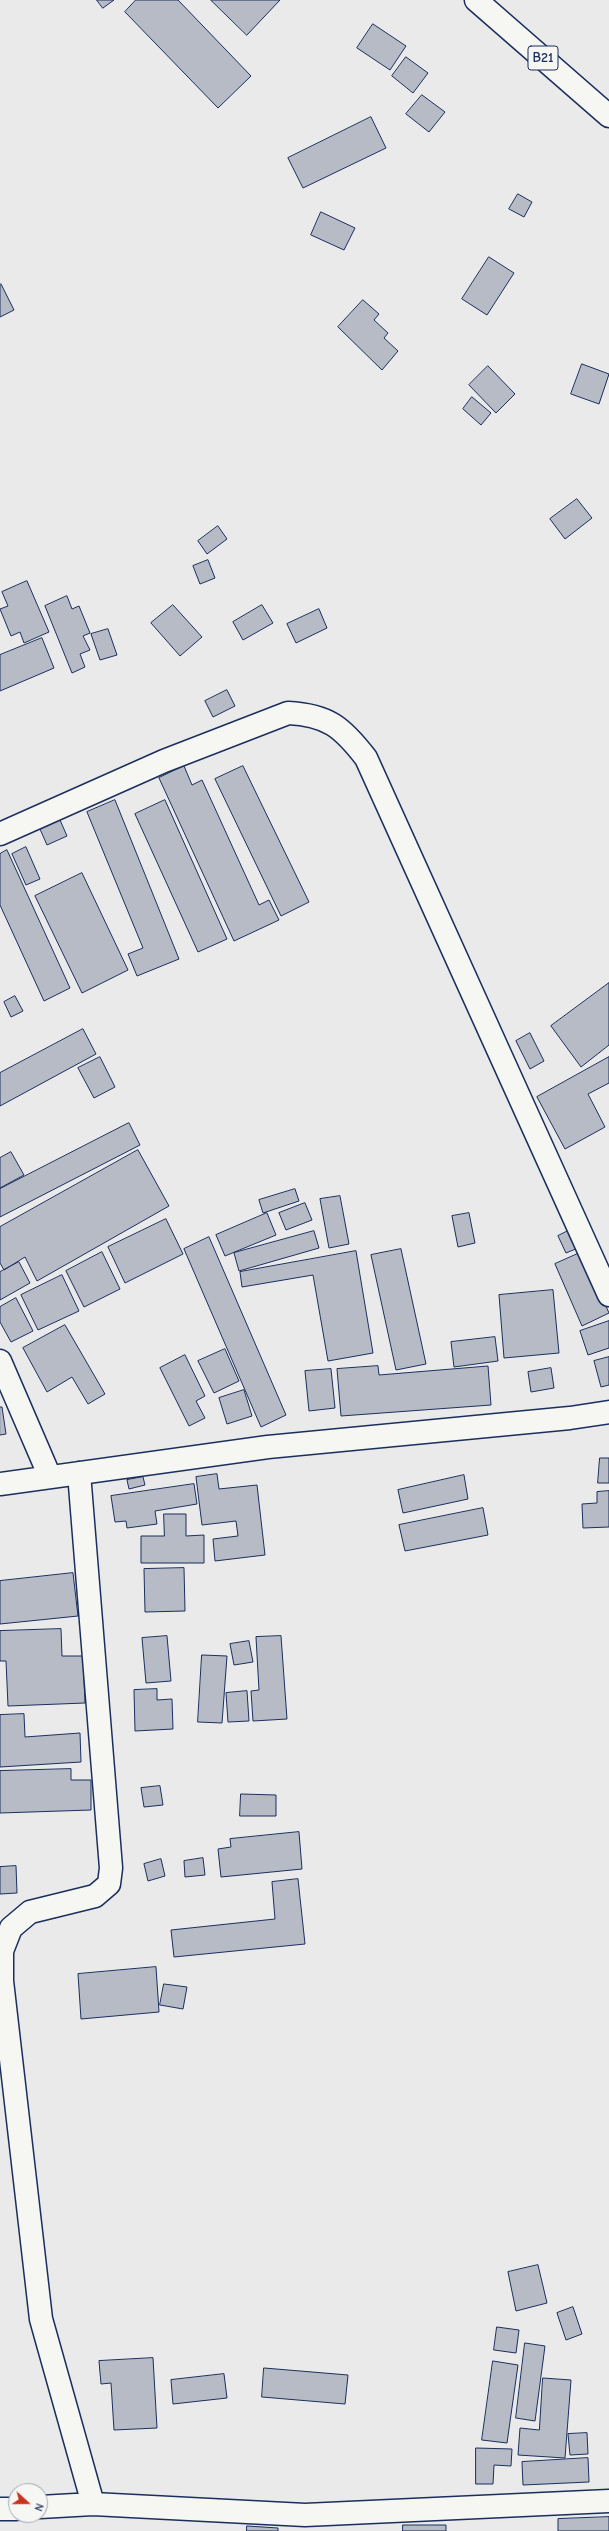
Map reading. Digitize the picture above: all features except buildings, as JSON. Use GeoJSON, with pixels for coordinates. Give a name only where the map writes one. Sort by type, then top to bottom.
{"type":"FeatureCollection","features":[{"type":"Feature","properties":{"kind":"main road","name":"B21"},"geometry":{"type":"LineString","coordinates":[[476,0],[609,116]]}},
{"type":"Feature","properties":{"kind":"main road"},"geometry":{"type":"LineString","coordinates":[[0,834],[164,761],[288,713],[309,714],[328,720],[349,735],[366,758],[609,1296]]}},
{"type":"Feature","properties":{"kind":"main road"},"geometry":{"type":"LineString","coordinates":[[0,1361],[50,1477]]}},
{"type":"Feature","properties":{"kind":"main road"},"geometry":{"type":"LineString","coordinates":[[0,1484],[268,1447],[609,1412]]}},
{"type":"Feature","properties":{"kind":"main road"},"geometry":{"type":"LineString","coordinates":[[78,1473],[111,1868],[109,1884],[95,1896],[30,1912],[11,1928],[2,1951],[2,1981],[41,2319],[93,2504]]}},
{"type":"Feature","properties":{"kind":"main road"},"geometry":{"type":"LineString","coordinates":[[48,2507],[93,2504],[306,2523],[609,2501]]}}]}
